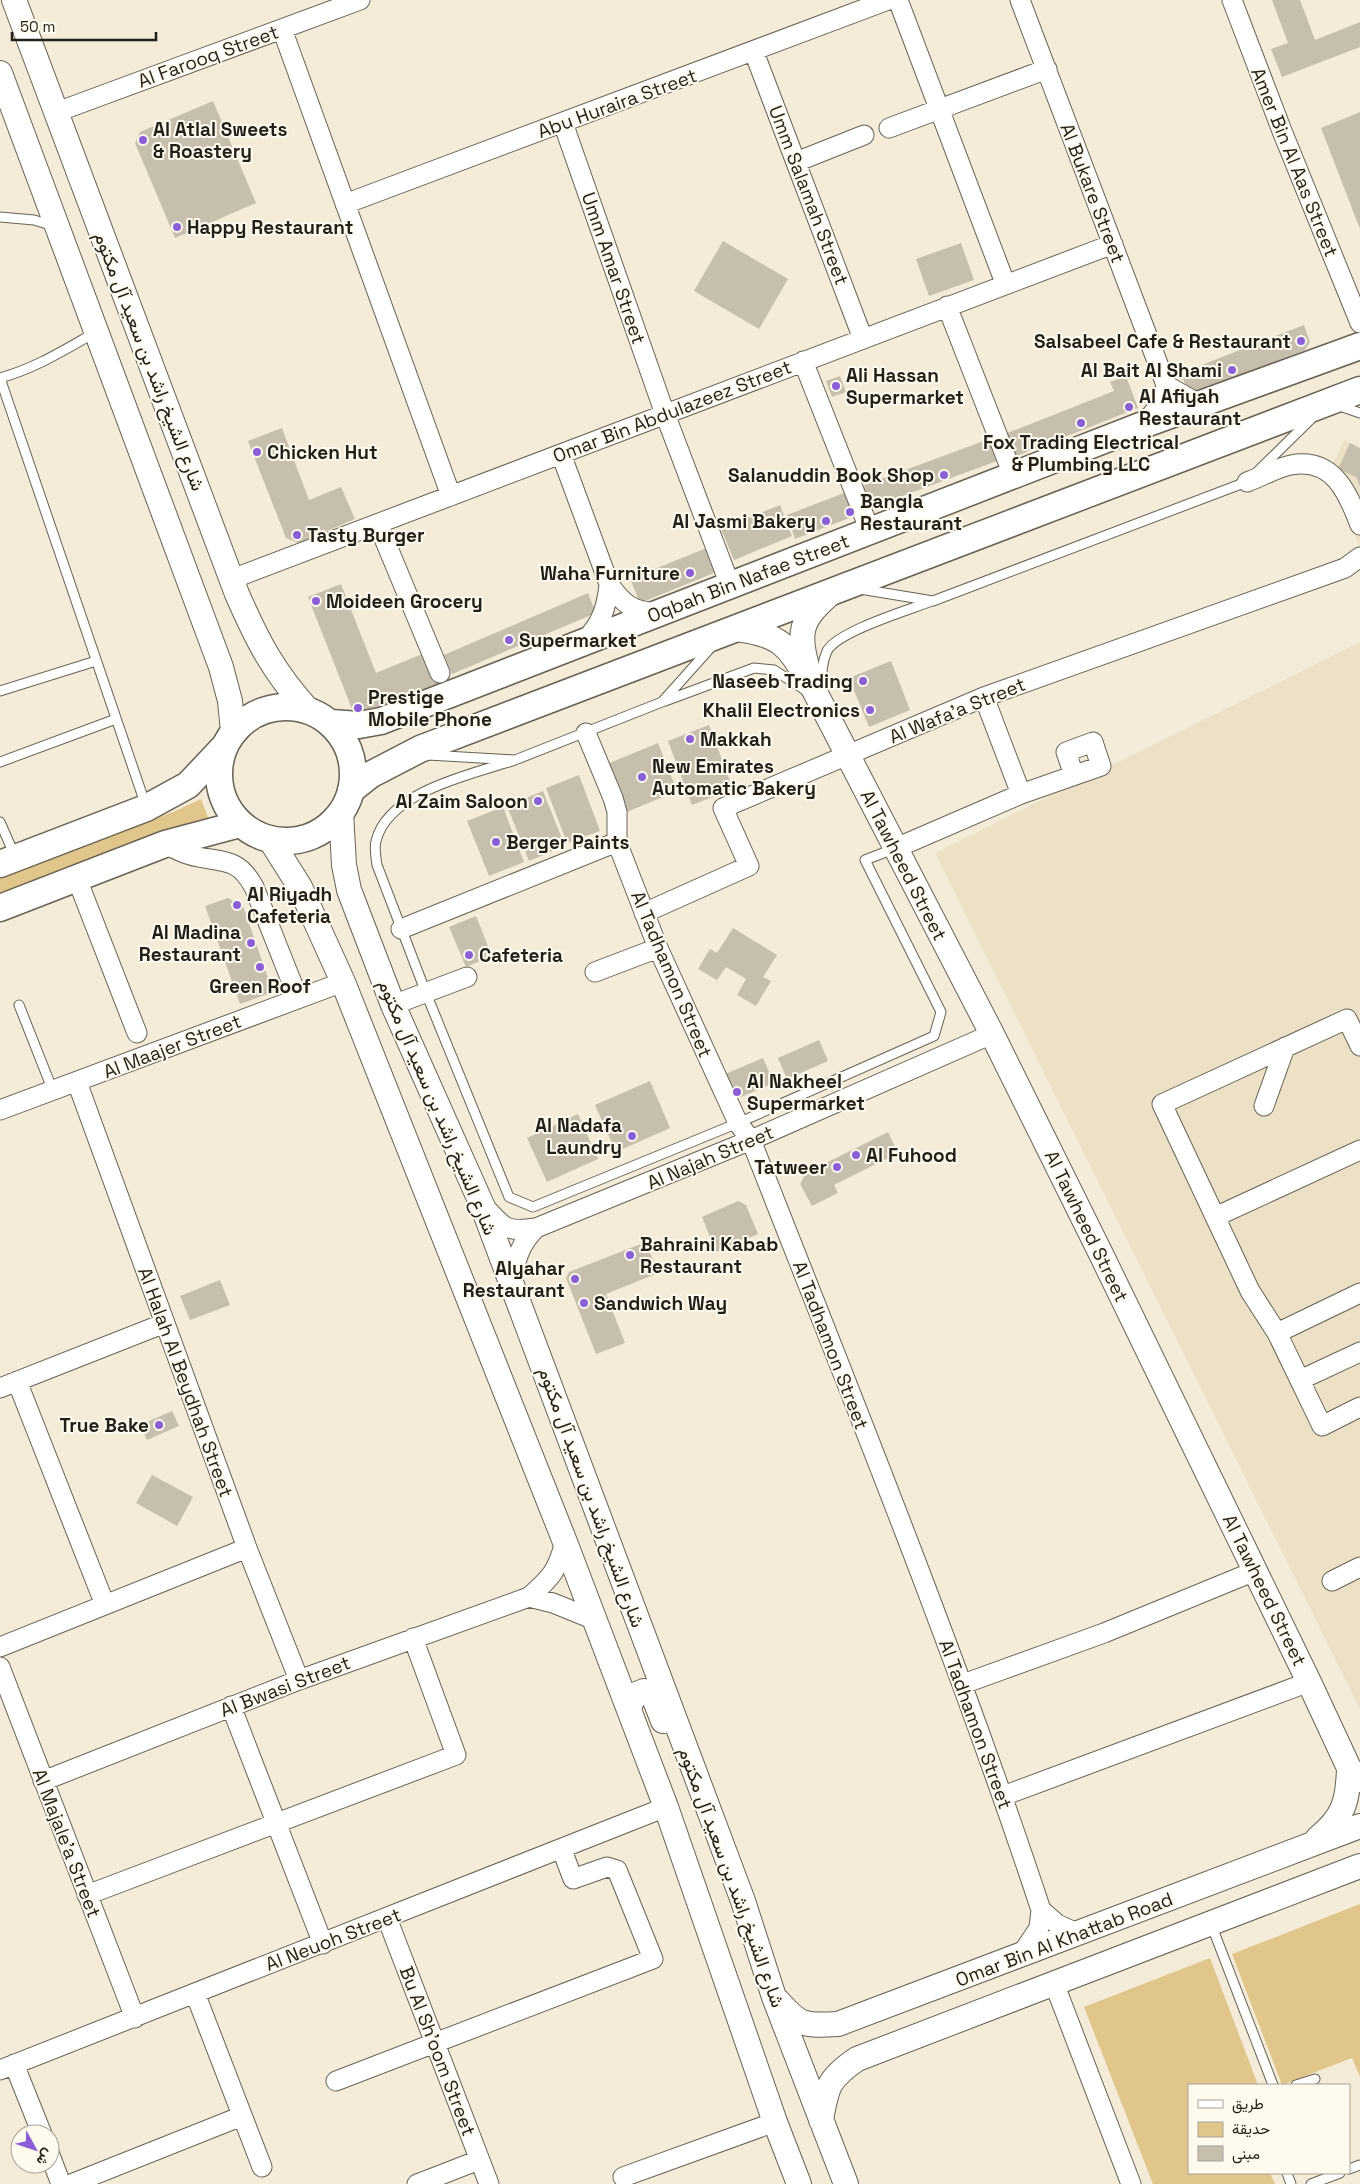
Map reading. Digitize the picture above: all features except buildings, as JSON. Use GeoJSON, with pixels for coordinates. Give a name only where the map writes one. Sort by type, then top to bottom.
{"type":"FeatureCollection","features":[{"type":"Feature","properties":{"kind":"main road","name":"Oqbah Bin Nafae Street"},"geometry":{"type":"LineString","coordinates":[[331,723],[359,726],[381,721],[1140,426],[1360,346]]}},
{"type":"Feature","properties":{"kind":"main road"},"geometry":{"type":"LineString","coordinates":[[228,740],[218,764],[218,781],[222,797],[229,812],[240,824],[254,834],[271,840],[291,842],[310,837],[328,827],[346,801],[370,776],[410,753],[1360,390]]}},
{"type":"Feature","properties":{"kind":"main road"},"geometry":{"type":"LineString","coordinates":[[8,861],[146,808],[188,785],[245,720],[268,709],[292,706],[308,710],[331,723],[343,737],[350,754],[353,772],[346,801]]}},
{"type":"Feature","properties":{"kind":"main road"},"geometry":{"type":"LineString","coordinates":[[0,908],[165,844],[240,824]]}},
{"type":"Feature","properties":{"kind":"street","name":"شارع الشيخ راشد بن سعيد آل مكتوم"},"geometry":{"type":"LineString","coordinates":[[14,0],[232,579],[255,635],[271,664],[308,710]]}},
{"type":"Feature","properties":{"kind":"street","name":"Al Farooq Street"},"geometry":{"type":"LineString","coordinates":[[56,112],[360,0]]}},
{"type":"Feature","properties":{"kind":"street","name":"Abu Huraira Street"},"geometry":{"type":"LineString","coordinates":[[345,204],[754,52],[888,0]]}},
{"type":"Feature","properties":{"kind":"street"},"geometry":{"type":"LineString","coordinates":[[898,0],[1005,283]]}},
{"type":"Feature","properties":{"kind":"street","name":"Al Bukare Street"},"geometry":{"type":"LineString","coordinates":[[1020,0],[1166,385]]}},
{"type":"Feature","properties":{"kind":"street","name":"Amer Bin Al Aas Street"},"geometry":{"type":"LineString","coordinates":[[1232,0],[1282,131],[1360,323]]}},
{"type":"Feature","properties":{"kind":"street"},"geometry":{"type":"LineString","coordinates":[[282,29],[451,496]]}},
{"type":"Feature","properties":{"kind":"street","name":"Umm Salamah Street"},"geometry":{"type":"LineString","coordinates":[[754,52],[863,338]]}},
{"type":"Feature","properties":{"kind":"street"},"geometry":{"type":"LineString","coordinates":[[889,128],[1046,69]]}},
{"type":"Feature","properties":{"kind":"street","name":"شارع الشيخ راشد بن سعيد آل مكتوم"},"geometry":{"type":"LineString","coordinates":[[0,73],[221,667],[230,701],[228,740]]}},
{"type":"Feature","properties":{"kind":"street","name":"Umm Amar Street"},"geometry":{"type":"LineString","coordinates":[[562,123],[665,414],[730,585]]}},
{"type":"Feature","properties":{"kind":"street"},"geometry":{"type":"LineString","coordinates":[[796,162],[864,135]]}},
{"type":"Feature","properties":{"kind":"street","name":"Omar Bin Abdulazeez Street"},"geometry":{"type":"LineString","coordinates":[[232,579],[1005,283],[1113,244]]}},
{"type":"Feature","properties":{"kind":"street"},"geometry":{"type":"LineString","coordinates":[[947,306],[1013,475]]}},
{"type":"Feature","properties":{"kind":"street"},"geometry":{"type":"LineString","coordinates":[[804,361],[870,531]]}},
{"type":"Feature","properties":{"kind":"street"},"geometry":{"type":"LineString","coordinates":[[1140,426],[1158,407],[1164,396],[1166,385],[1201,405]]}},
{"type":"Feature","properties":{"kind":"street"},"geometry":{"type":"LineString","coordinates":[[561,454],[610,584],[621,601],[639,611],[658,614]]}},
{"type":"Feature","properties":{"kind":"street"},"geometry":{"type":"LineString","coordinates":[[1247,482],[1291,465],[1319,465],[1334,477],[1349,496],[1360,525]]}},
{"type":"Feature","properties":{"kind":"street"},"geometry":{"type":"LineString","coordinates":[[378,524],[440,673]]}},
{"type":"Feature","properties":{"kind":"street","name":"Al Wafa'a Street"},"geometry":{"type":"LineString","coordinates":[[644,913],[749,866],[722,808],[984,697],[1345,568],[1360,557]]}},
{"type":"Feature","properties":{"kind":"street"},"geometry":{"type":"LineString","coordinates":[[582,643],[594,632],[602,617],[608,601],[610,584]]}},
{"type":"Feature","properties":{"kind":"street","name":"Al Tawheed Street"},"geometry":{"type":"LineString","coordinates":[[817,696],[804,657],[802,629],[812,610],[839,589]]}},
{"type":"Feature","properties":{"kind":"street","name":"Al Tawheed Street"},"geometry":{"type":"LineString","coordinates":[[729,632],[761,632],[780,641],[795,658],[817,696],[992,1034],[1354,1774],[1348,1787],[1344,1808],[1334,1826],[1312,1844]]}},
{"type":"Feature","properties":{"kind":"street"},"geometry":{"type":"LineString","coordinates":[[984,697],[1021,794]]}},
{"type":"Feature","properties":{"kind":"street","name":"Al Tadhamon Street"},"geometry":{"type":"LineString","coordinates":[[586,733],[613,798],[617,812],[617,842],[644,913],[658,948],[738,1123],[751,1140],[963,1684],[1041,1910]]}},
{"type":"Feature","properties":{"kind":"street"},"geometry":{"type":"LineString","coordinates":[[896,848],[1021,794],[1074,775]]}},
{"type":"Feature","properties":{"kind":"street","name":"شارع الشيخ راشد بن سعيد آل مكتوم"},"geometry":{"type":"LineString","coordinates":[[346,801],[344,865],[350,890],[393,1006],[482,1205],[743,1901],[774,1996],[846,2184]]}},
{"type":"Feature","properties":{"kind":"street","name":"شارع الشيخ راشد بن سعيد آل مكتوم"},"geometry":{"type":"LineString","coordinates":[[271,840],[300,887],[343,982],[565,1542],[666,1807],[775,2122],[799,2184]]}},
{"type":"Feature","properties":{"kind":"street"},"geometry":{"type":"LineString","coordinates":[[401,928],[617,842]]}},
{"type":"Feature","properties":{"kind":"street"},"geometry":{"type":"LineString","coordinates":[[165,844],[180,852],[196,857],[218,859],[233,864],[245,873],[254,887],[298,998]]}},
{"type":"Feature","properties":{"kind":"street"},"geometry":{"type":"LineString","coordinates":[[77,879],[137,1034]]}},
{"type":"Feature","properties":{"kind":"street"},"geometry":{"type":"LineString","coordinates":[[595,972],[658,948]]}},
{"type":"Feature","properties":{"kind":"street"},"geometry":{"type":"LineString","coordinates":[[393,1006],[467,977]]}},
{"type":"Feature","properties":{"kind":"street","name":"Al Maajer Street"},"geometry":{"type":"LineString","coordinates":[[0,1110],[343,982]]}},
{"type":"Feature","properties":{"kind":"street"},"geometry":{"type":"LineString","coordinates":[[1360,1046],[1347,1019],[1162,1104],[1250,1291],[1278,1333],[1322,1426],[1360,1407]]}},
{"type":"Feature","properties":{"kind":"street","name":"Al Najah Street"},"geometry":{"type":"LineString","coordinates":[[482,1205],[500,1224],[514,1231],[536,1228],[751,1140],[992,1034]]}},
{"type":"Feature","properties":{"kind":"street"},"geometry":{"type":"LineString","coordinates":[[1264,1106],[1285,1047]]}},
{"type":"Feature","properties":{"kind":"street","name":"Al Halah Al Beydhah Street"},"geometry":{"type":"LineString","coordinates":[[77,1082],[247,1548],[299,1680]]}},
{"type":"Feature","properties":{"kind":"street"},"geometry":{"type":"LineString","coordinates":[[1215,1217],[1360,1150]]}},
{"type":"Feature","properties":{"kind":"street"},"geometry":{"type":"LineString","coordinates":[[511,1281],[516,1260],[524,1240],[536,1228]]}},
{"type":"Feature","properties":{"kind":"street"},"geometry":{"type":"LineString","coordinates":[[1278,1333],[1360,1293]]}},
{"type":"Feature","properties":{"kind":"street"},"geometry":{"type":"LineString","coordinates":[[105,1605],[8,1384],[165,1323]]}},
{"type":"Feature","properties":{"kind":"street"},"geometry":{"type":"LineString","coordinates":[[1300,1380],[1360,1352]]}},
{"type":"Feature","properties":{"kind":"street","name":"Al Bwasi Street"},"geometry":{"type":"LineString","coordinates":[[44,1781],[299,1680],[529,1597],[549,1580],[558,1566],[565,1542]]}},
{"type":"Feature","properties":{"kind":"street"},"geometry":{"type":"LineString","coordinates":[[0,1647],[247,1548]]}},
{"type":"Feature","properties":{"kind":"street"},"geometry":{"type":"LineString","coordinates":[[1332,1581],[1360,1567]]}},
{"type":"Feature","properties":{"kind":"street"},"geometry":{"type":"LineString","coordinates":[[963,1684],[1104,1632],[1255,1571]]}},
{"type":"Feature","properties":{"kind":"street"},"geometry":{"type":"LineString","coordinates":[[529,1597],[553,1603],[595,1620]]}},
{"type":"Feature","properties":{"kind":"street"},"geometry":{"type":"LineString","coordinates":[[88,1895],[456,1755],[413,1638]]}},
{"type":"Feature","properties":{"kind":"street","name":"Al Majale'a Street"},"geometry":{"type":"LineString","coordinates":[[0,1668],[135,2018]]}},
{"type":"Feature","properties":{"kind":"street"},"geometry":{"type":"LineString","coordinates":[[1003,1796],[1309,1682]]}},
{"type":"Feature","properties":{"kind":"street"},"geometry":{"type":"LineString","coordinates":[[628,1709],[634,1696],[644,1692],[654,1698],[695,1803],[743,1901]]}},
{"type":"Feature","properties":{"kind":"street"},"geometry":{"type":"LineString","coordinates":[[231,1706],[322,1944]]}},
{"type":"Feature","properties":{"kind":"street","name":"Al Neuoh Street"},"geometry":{"type":"LineString","coordinates":[[7,2067],[562,1850],[666,1807]]}},
{"type":"Feature","properties":{"kind":"street","name":"Omar Bin Al Khattab Road"},"geometry":{"type":"LineString","coordinates":[[774,1996],[799,2022],[815,2026],[838,2024],[1360,1826]]}},
{"type":"Feature","properties":{"kind":"street"},"geometry":{"type":"LineString","coordinates":[[336,2081],[653,1959],[618,1870],[607,1867],[574,1879],[562,1850]]}},
{"type":"Feature","properties":{"kind":"street","name":"Omar Bin Al Khattab Road"},"geometry":{"type":"LineString","coordinates":[[821,2120],[826,2089],[839,2072],[857,2059],[1360,1866]]}},
{"type":"Feature","properties":{"kind":"street"},"geometry":{"type":"LineString","coordinates":[[1161,1902],[1152,1912],[1149,1920],[1150,1928],[1156,1935],[1170,1939]]}},
{"type":"Feature","properties":{"kind":"street"},"geometry":{"type":"LineString","coordinates":[[1041,1910],[1057,1924],[1077,1933]]}},
{"type":"Feature","properties":{"kind":"street"},"geometry":{"type":"LineString","coordinates":[[1021,1955],[1039,1928],[1041,1910]]}},
{"type":"Feature","properties":{"kind":"street","name":"Bu Al Sh'oom Street"},"geometry":{"type":"LineString","coordinates":[[387,1918],[489,2184]]}},
{"type":"Feature","properties":{"kind":"street"},"geometry":{"type":"LineString","coordinates":[[1054,1983],[1131,2184]]}},
{"type":"Feature","properties":{"kind":"street"},"geometry":{"type":"LineString","coordinates":[[195,1993],[262,2167]]}},
{"type":"Feature","properties":{"kind":"street"},"geometry":{"type":"LineString","coordinates":[[7,2067],[37,2124]]}},
{"type":"Feature","properties":{"kind":"street"},"geometry":{"type":"LineString","coordinates":[[72,2184],[242,2116]]}},
{"type":"Feature","properties":{"kind":"street"},"geometry":{"type":"LineString","coordinates":[[623,2177],[775,2122]]}},
{"type":"Feature","properties":{"kind":"street"},"geometry":{"type":"LineString","coordinates":[[417,2184],[479,2160]]}},
{"type":"Feature","properties":{"kind":"lane"},"geometry":{"type":"LineString","coordinates":[[0,217],[34,220],[57,226]]}},
{"type":"Feature","properties":{"kind":"lane"},"geometry":{"type":"LineString","coordinates":[[96,332],[43,363],[0,378],[146,808]]}},
{"type":"Feature","properties":{"kind":"lane"},"geometry":{"type":"LineString","coordinates":[[896,848],[865,860],[940,1012],[934,1036],[738,1123],[533,1207],[509,1197],[426,993],[377,865],[376,842],[386,820],[406,802],[436,787],[515,760],[754,668],[774,670],[817,696],[821,672],[828,650],[843,635],[1247,482],[1328,402],[1360,413]]}},
{"type":"Feature","properties":{"kind":"lane"},"geometry":{"type":"LineString","coordinates":[[839,589],[933,601]]}},
{"type":"Feature","properties":{"kind":"lane"},"geometry":{"type":"LineString","coordinates":[[662,702],[729,632]]}},
{"type":"Feature","properties":{"kind":"lane"},"geometry":{"type":"LineString","coordinates":[[0,691],[96,660]]}},
{"type":"Feature","properties":{"kind":"lane"},"geometry":{"type":"LineString","coordinates":[[0,762],[116,719]]}},
{"type":"Feature","properties":{"kind":"lane"},"geometry":{"type":"LineString","coordinates":[[410,753],[515,760]]}},
{"type":"Feature","properties":{"kind":"lane"},"geometry":{"type":"LineString","coordinates":[[0,822],[8,861]]}},
{"type":"Feature","properties":{"kind":"lane"},"geometry":{"type":"LineString","coordinates":[[19,1005],[53,1090]]}},
{"type":"Feature","properties":{"kind":"lane"},"geometry":{"type":"LineString","coordinates":[[1211,1923],[1272,2084]]}},
{"type":"Feature","properties":{"kind":"lane"},"geometry":{"type":"LineString","coordinates":[[1299,2084],[1314,2079]]}},
{"type":"Feature","properties":{"kind":"lane"},"geometry":{"type":"LineString","coordinates":[[1312,2184],[1337,2174]]}},
{"type":"Feature","properties":{"kind":"shaded area"},"geometry":{"type":"Polygon","coordinates":[[[1344,440],[1360,448],[1360,548],[1328,474],[1344,440]]]}},
{"type":"Feature","properties":{"kind":"shaded area"},"geometry":{"type":"Polygon","coordinates":[[[1360,642],[1360,1709],[935,853],[1360,642]]]}},
{"type":"Feature","properties":{"kind":"green space"},"geometry":{"type":"Polygon","coordinates":[[[201,799],[210,822],[181,826],[0,896],[0,877],[173,812],[201,799]]]}},
{"type":"Feature","properties":{"kind":"green space"},"geometry":{"type":"Polygon","coordinates":[[[1360,1904],[1360,2077],[1352,2058],[1282,2084],[1232,1954],[1360,1904]]]}},
{"type":"Feature","properties":{"kind":"green space"},"geometry":{"type":"Polygon","coordinates":[[[1210,1958],[1258,2084],[1188,2084],[1188,2174],[1270,2174],[1275,2184],[1153,2184],[1084,2007],[1210,1958]]]}},
{"type":"Feature","properties":{"kind":"place","name":"Al Atlal Sweets & Roastery"},"geometry":{"type":"Point","coordinates":[143,140]}},
{"type":"Feature","properties":{"kind":"place","name":"Happy Restaurant"},"geometry":{"type":"Point","coordinates":[177,227]}},
{"type":"Feature","properties":{"kind":"place","name":"Salsabeel Cafe & Restaurant"},"geometry":{"type":"Point","coordinates":[1301,341]}},
{"type":"Feature","properties":{"kind":"place","name":"Al Bait Al Shami"},"geometry":{"type":"Point","coordinates":[1232,370]}},
{"type":"Feature","properties":{"kind":"place","name":"Ali Hassan Supermarket"},"geometry":{"type":"Point","coordinates":[836,386]}},
{"type":"Feature","properties":{"kind":"place","name":"Al Afiyah Restaurant"},"geometry":{"type":"Point","coordinates":[1129,407]}},
{"type":"Feature","properties":{"kind":"place","name":"Fox Trading Electrical & Plumbing LLC"},"geometry":{"type":"Point","coordinates":[1081,423]}},
{"type":"Feature","properties":{"kind":"place","name":"Chicken Hut"},"geometry":{"type":"Point","coordinates":[257,452]}},
{"type":"Feature","properties":{"kind":"place","name":"Salanuddin Book Shop"},"geometry":{"type":"Point","coordinates":[944,475]}},
{"type":"Feature","properties":{"kind":"place","name":"Bangla Restaurant"},"geometry":{"type":"Point","coordinates":[850,512]}},
{"type":"Feature","properties":{"kind":"place","name":"Al Jasmi Bakery"},"geometry":{"type":"Point","coordinates":[826,521]}},
{"type":"Feature","properties":{"kind":"place","name":"Tasty Burger"},"geometry":{"type":"Point","coordinates":[297,535]}},
{"type":"Feature","properties":{"kind":"place","name":"Waha Furniture"},"geometry":{"type":"Point","coordinates":[690,573]}},
{"type":"Feature","properties":{"kind":"place","name":"Moideen Grocery"},"geometry":{"type":"Point","coordinates":[316,601]}},
{"type":"Feature","properties":{"kind":"place","name":"Supermarket"},"geometry":{"type":"Point","coordinates":[509,640]}},
{"type":"Feature","properties":{"kind":"place","name":"Naseeb Trading"},"geometry":{"type":"Point","coordinates":[863,681]}},
{"type":"Feature","properties":{"kind":"place","name":"Prestige Mobile Phone"},"geometry":{"type":"Point","coordinates":[358,708]}},
{"type":"Feature","properties":{"kind":"place","name":"Khalil Electronics"},"geometry":{"type":"Point","coordinates":[870,710]}},
{"type":"Feature","properties":{"kind":"place","name":"Makkah"},"geometry":{"type":"Point","coordinates":[690,739]}},
{"type":"Feature","properties":{"kind":"place","name":"New Emirates Automatic Bakery"},"geometry":{"type":"Point","coordinates":[642,777]}},
{"type":"Feature","properties":{"kind":"place","name":"Al Zaim Saloon"},"geometry":{"type":"Point","coordinates":[538,801]}},
{"type":"Feature","properties":{"kind":"place","name":"Berger Paints"},"geometry":{"type":"Point","coordinates":[496,842]}},
{"type":"Feature","properties":{"kind":"place","name":"Al Riyadh Cafeteria"},"geometry":{"type":"Point","coordinates":[237,905]}},
{"type":"Feature","properties":{"kind":"place","name":"Al Madina Restaurant"},"geometry":{"type":"Point","coordinates":[251,943]}},
{"type":"Feature","properties":{"kind":"place","name":"Cafeteria"},"geometry":{"type":"Point","coordinates":[469,955]}},
{"type":"Feature","properties":{"kind":"place","name":"Green Roof"},"geometry":{"type":"Point","coordinates":[260,967]}},
{"type":"Feature","properties":{"kind":"place","name":"Al Nakheel Supermarket"},"geometry":{"type":"Point","coordinates":[737,1092]}},
{"type":"Feature","properties":{"kind":"place","name":"Al Nadafa Laundry"},"geometry":{"type":"Point","coordinates":[632,1136]}},
{"type":"Feature","properties":{"kind":"place","name":"Al Fuhood"},"geometry":{"type":"Point","coordinates":[856,1155]}},
{"type":"Feature","properties":{"kind":"place","name":"Tatweer"},"geometry":{"type":"Point","coordinates":[837,1167]}},
{"type":"Feature","properties":{"kind":"place","name":"Bahraini Kabab Restaurant"},"geometry":{"type":"Point","coordinates":[630,1255]}},
{"type":"Feature","properties":{"kind":"place","name":"Alyahar Restaurant"},"geometry":{"type":"Point","coordinates":[575,1279]}},
{"type":"Feature","properties":{"kind":"place","name":"Sandwich Way"},"geometry":{"type":"Point","coordinates":[584,1303]}},
{"type":"Feature","properties":{"kind":"place","name":"True Bake"},"geometry":{"type":"Point","coordinates":[159,1425]}}]}
